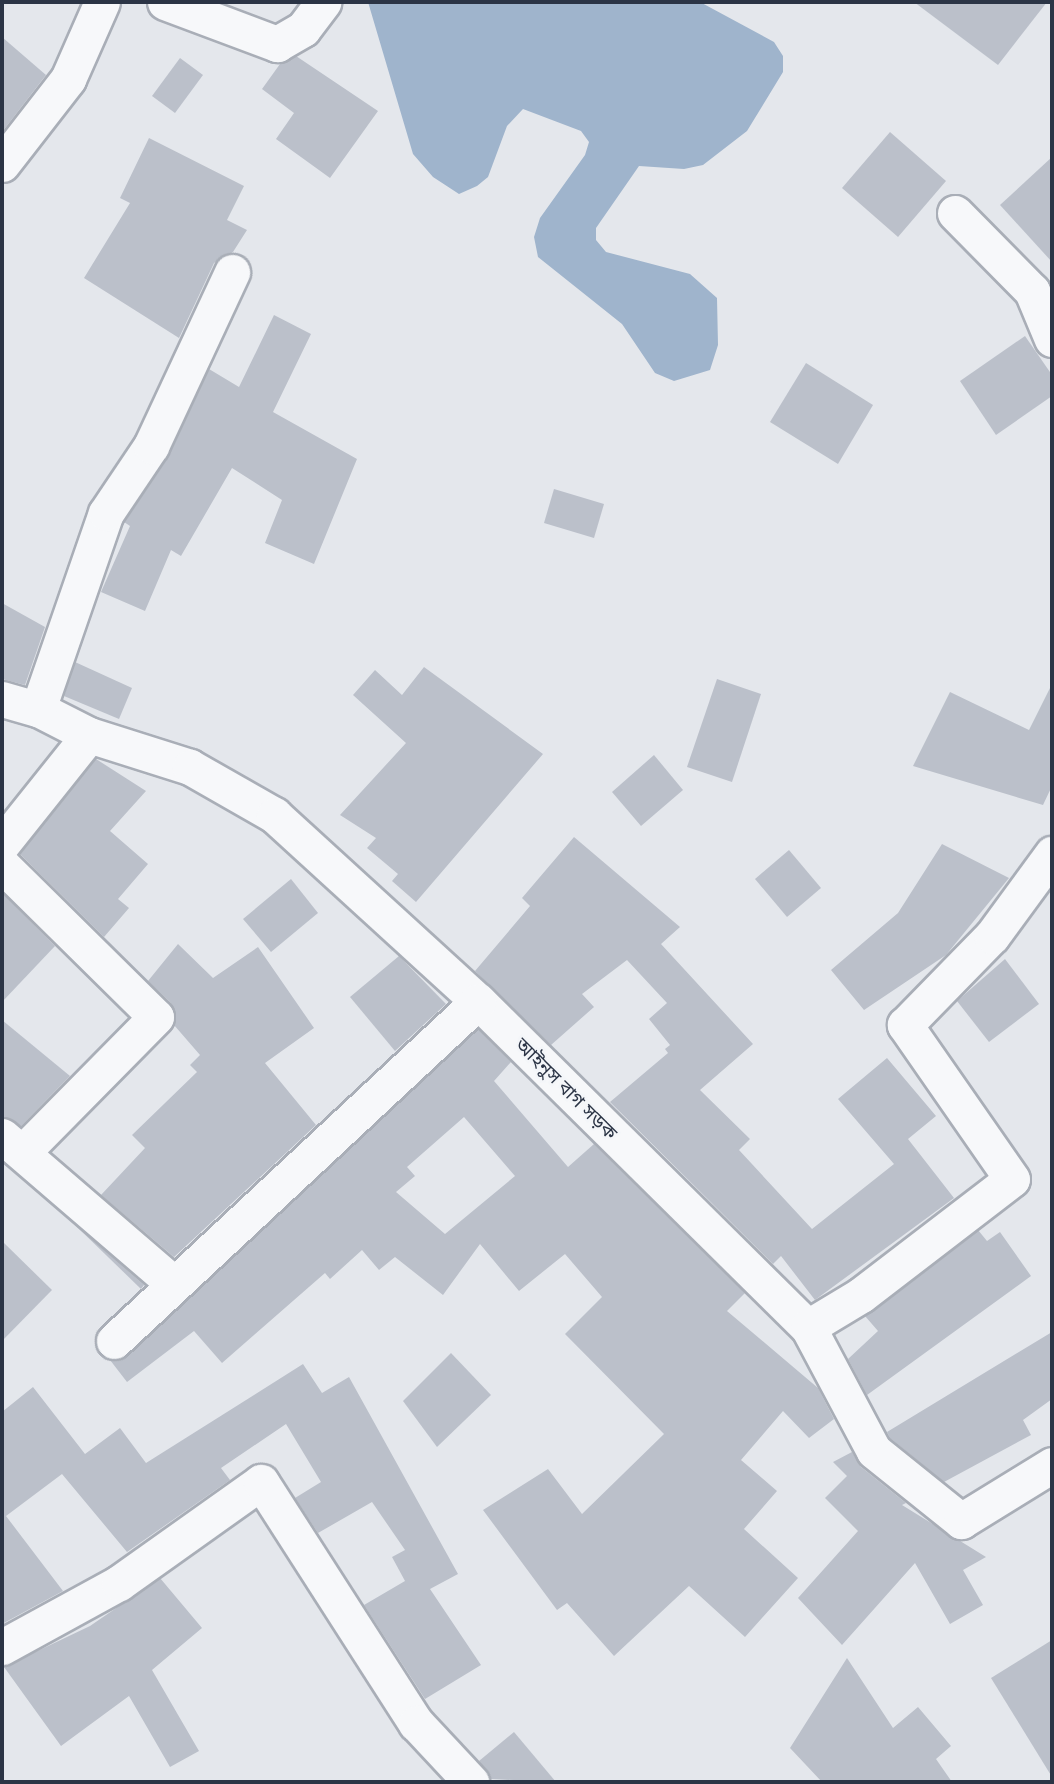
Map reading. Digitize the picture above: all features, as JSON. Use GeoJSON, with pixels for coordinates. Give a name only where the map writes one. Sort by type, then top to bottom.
{"type":"FeatureCollection","features":[{"type":"Feature","properties":{"kind":"street"},"geometry":{"type":"LineString","coordinates":[[2,164],[68,79],[102,2]]}},
{"type":"Feature","properties":{"kind":"street"},"geometry":{"type":"LineString","coordinates":[[165,2],[277,44],[303,29],[323,2]]}},
{"type":"Feature","properties":{"kind":"street"},"geometry":{"type":"LineString","coordinates":[[956,213],[1032,291],[1052,339]]}},
{"type":"Feature","properties":{"kind":"street"},"geometry":{"type":"LineString","coordinates":[[38,709],[106,513],[151,446],[232,272]]}},
{"type":"Feature","properties":{"kind":"street","name":"আইনুস বাগ সড়ক"},"geometry":{"type":"LineString","coordinates":[[2,699],[38,709],[89,735],[190,767],[274,815],[478,1001],[808,1327],[874,1451],[961,1521],[1052,1465]]}},
{"type":"Feature","properties":{"kind":"street"},"geometry":{"type":"LineString","coordinates":[[2,844],[89,735]]}},
{"type":"Feature","properties":{"kind":"street"},"geometry":{"type":"LineString","coordinates":[[808,1327],[862,1295],[1012,1179],[905,1026],[992,936],[1052,854]]}},
{"type":"Feature","properties":{"kind":"street"},"geometry":{"type":"LineString","coordinates":[[2,865],[156,1017],[13,1144],[173,1283]]}},
{"type":"Feature","properties":{"kind":"street"},"geometry":{"type":"LineString","coordinates":[[114,1341],[173,1283],[478,1001]]}},
{"type":"Feature","properties":{"kind":"street"},"geometry":{"type":"LineString","coordinates":[[2,1647],[119,1583],[261,1482],[416,1723],[471,1782]]}},
{"type":"Feature","properties":{"kind":"water"},"geometry":{"type":"Polygon","coordinates":[[[368,2],[700,2],[774,42],[783,56],[783,72],[747,131],[703,165],[684,169],[639,166],[596,228],[596,240],[606,252],[690,274],[717,298],[718,345],[710,370],[674,381],[655,373],[622,324],[538,257],[534,237],[540,218],[585,155],[589,142],[581,131],[523,109],[507,126],[488,177],[477,186],[459,194],[433,177],[413,154],[368,2]]]}},
{"type":"Feature","properties":{"kind":"building"},"geometry":{"type":"Polygon","coordinates":[[[914,2],[1047,2],[998,65],[914,2]]]}},
{"type":"Feature","properties":{"kind":"building"},"geometry":{"type":"Polygon","coordinates":[[[2,37],[46,75],[2,132],[2,37]]]}},
{"type":"Feature","properties":{"kind":"building"},"geometry":{"type":"Polygon","coordinates":[[[296,56],[378,111],[330,178],[276,139],[294,113],[262,89],[280,64],[296,56]]]}},
{"type":"Feature","properties":{"kind":"building"},"geometry":{"type":"Polygon","coordinates":[[[180,58],[203,75],[175,113],[152,96],[180,58]]]}},
{"type":"Feature","properties":{"kind":"building"},"geometry":{"type":"Polygon","coordinates":[[[890,132],[946,181],[898,237],[842,188],[890,132]]]}},
{"type":"Feature","properties":{"kind":"building"},"geometry":{"type":"Polygon","coordinates":[[[149,138],[244,186],[227,220],[247,230],[233,252],[214,263],[179,338],[84,278],[130,203],[120,198],[149,138]]]}},
{"type":"Feature","properties":{"kind":"building"},"geometry":{"type":"Polygon","coordinates":[[[1052,157],[1052,262],[1000,205],[1052,157]]]}},
{"type":"Feature","properties":{"kind":"building"},"geometry":{"type":"Polygon","coordinates":[[[274,315],[311,334],[273,412],[357,459],[314,564],[265,543],[282,500],[232,468],[181,556],[171,550],[145,611],[101,592],[130,526],[124,522],[169,455],[209,369],[239,387],[274,315]]]}},
{"type":"Feature","properties":{"kind":"building"},"geometry":{"type":"Polygon","coordinates":[[[1025,336],[1052,375],[1052,396],[996,435],[960,381],[1025,336]]]}},
{"type":"Feature","properties":{"kind":"building"},"geometry":{"type":"Polygon","coordinates":[[[806,363],[873,405],[838,464],[770,422],[806,363]]]}},
{"type":"Feature","properties":{"kind":"building"},"geometry":{"type":"Polygon","coordinates":[[[554,489],[604,504],[594,538],[544,523],[554,489]]]}},
{"type":"Feature","properties":{"kind":"building"},"geometry":{"type":"Polygon","coordinates":[[[2,603],[45,627],[25,685],[2,679],[2,603]]]}},
{"type":"Feature","properties":{"kind":"building"},"geometry":{"type":"Polygon","coordinates":[[[75,662],[132,688],[119,719],[64,696],[75,662]]]}},
{"type":"Feature","properties":{"kind":"building"},"geometry":{"type":"Polygon","coordinates":[[[424,667],[543,754],[416,902],[392,881],[398,874],[367,848],[376,838],[340,815],[406,743],[353,695],[375,670],[402,695],[424,667]]]}},
{"type":"Feature","properties":{"kind":"building"},"geometry":{"type":"Polygon","coordinates":[[[717,679],[761,694],[732,782],[687,767],[717,679]]]}},
{"type":"Feature","properties":{"kind":"building"},"geometry":{"type":"Polygon","coordinates":[[[1052,684],[1052,786],[1043,805],[913,766],[950,692],[1029,730],[1052,684]]]}},
{"type":"Feature","properties":{"kind":"building"},"geometry":{"type":"Polygon","coordinates":[[[654,755],[683,790],[641,826],[612,792],[654,755]]]}},
{"type":"Feature","properties":{"kind":"building"},"geometry":{"type":"Polygon","coordinates":[[[96,759],[146,791],[110,831],[148,864],[118,899],[129,908],[104,937],[20,854],[96,759]]]}},
{"type":"Feature","properties":{"kind":"building"},"geometry":{"type":"Polygon","coordinates":[[[574,837],[680,927],[661,944],[753,1044],[700,1090],[750,1139],[739,1150],[812,1229],[894,1164],[838,1099],[887,1058],[936,1116],[908,1139],[954,1198],[815,1300],[781,1256],[773,1264],[610,1102],[668,1053],[665,1049],[670,1045],[649,1019],[667,1003],[627,960],[582,994],[594,1007],[551,1045],[475,971],[530,906],[522,898],[574,837]]]}},
{"type":"Feature","properties":{"kind":"building"},"geometry":{"type":"Polygon","coordinates":[[[942,844],[1009,878],[946,955],[864,1010],[831,970],[898,913],[942,844]]]}},
{"type":"Feature","properties":{"kind":"building"},"geometry":{"type":"Polygon","coordinates":[[[789,850],[821,888],[787,917],[755,879],[789,850]]]}},
{"type":"Feature","properties":{"kind":"building"},"geometry":{"type":"Polygon","coordinates":[[[291,879],[318,913],[271,952],[243,919],[291,879]]]}},
{"type":"Feature","properties":{"kind":"building"},"geometry":{"type":"Polygon","coordinates":[[[2,893],[55,946],[2,1002],[2,893]]]}},
{"type":"Feature","properties":{"kind":"building"},"geometry":{"type":"Polygon","coordinates":[[[178,944],[213,978],[258,947],[314,1028],[265,1063],[316,1125],[174,1257],[101,1195],[145,1148],[132,1135],[197,1072],[190,1065],[200,1055],[174,1025],[171,1003],[148,981],[178,944]]]}},
{"type":"Feature","properties":{"kind":"building"},"geometry":{"type":"Polygon","coordinates":[[[399,956],[446,1004],[395,1051],[350,997],[399,956]]]}},
{"type":"Feature","properties":{"kind":"building"},"geometry":{"type":"Polygon","coordinates":[[[1005,959],[1039,1004],[989,1042],[957,1001],[1005,959]]]}},
{"type":"Feature","properties":{"kind":"building"},"geometry":{"type":"Polygon","coordinates":[[[2,1020],[70,1076],[21,1126],[2,1116],[2,1020]]]}},
{"type":"Feature","properties":{"kind":"building"},"geometry":{"type":"Polygon","coordinates":[[[478,1029],[511,1062],[494,1081],[568,1167],[594,1144],[745,1293],[727,1311],[818,1388],[834,1419],[809,1438],[783,1411],[741,1460],[777,1491],[744,1529],[798,1578],[745,1637],[689,1586],[614,1656],[567,1603],[557,1610],[483,1510],[548,1469],[582,1514],[664,1434],[565,1334],[602,1297],[565,1254],[519,1291],[480,1244],[443,1295],[395,1257],[379,1270],[362,1250],[330,1279],[325,1273],[222,1363],[194,1331],[127,1382],[110,1360],[128,1356],[478,1029]],[[464,1117],[407,1167],[415,1176],[396,1192],[445,1234],[515,1176],[464,1117]]]}},
{"type":"Feature","properties":{"kind":"building"},"geometry":{"type":"Polygon","coordinates":[[[74,1224],[144,1285],[141,1289],[74,1224]]]}},
{"type":"Feature","properties":{"kind":"building"},"geometry":{"type":"Polygon","coordinates":[[[978,1230],[987,1241],[1000,1232],[1031,1276],[867,1395],[848,1359],[878,1331],[865,1316],[978,1230]]]}},
{"type":"Feature","properties":{"kind":"building"},"geometry":{"type":"Polygon","coordinates":[[[2,1241],[52,1290],[2,1341],[2,1241]]]}},
{"type":"Feature","properties":{"kind":"building"},"geometry":{"type":"Polygon","coordinates":[[[1052,1332],[1052,1399],[1023,1420],[1031,1435],[944,1482],[890,1438],[887,1432],[1052,1332]]]}},
{"type":"Feature","properties":{"kind":"building"},"geometry":{"type":"Polygon","coordinates":[[[451,1353],[491,1395],[437,1447],[403,1401],[451,1353]]]}},
{"type":"Feature","properties":{"kind":"building"},"geometry":{"type":"Polygon","coordinates":[[[303,1364],[322,1393],[349,1377],[458,1574],[430,1589],[481,1665],[425,1699],[364,1605],[405,1581],[392,1557],[405,1550],[372,1502],[318,1533],[295,1498],[321,1482],[286,1424],[221,1468],[230,1480],[127,1552],[62,1474],[6,1516],[63,1591],[2,1624],[2,1412],[33,1387],[85,1454],[120,1428],[146,1463],[303,1364]]]}},
{"type":"Feature","properties":{"kind":"building"},"geometry":{"type":"Polygon","coordinates":[[[852,1452],[861,1467],[906,1503],[902,1505],[986,1557],[963,1570],[983,1605],[950,1624],[915,1563],[842,1645],[798,1598],[858,1531],[825,1498],[847,1476],[833,1462],[852,1452]]]}},
{"type":"Feature","properties":{"kind":"building"},"geometry":{"type":"Polygon","coordinates":[[[160,1578],[202,1628],[152,1670],[199,1751],[170,1767],[129,1696],[61,1746],[4,1667],[90,1626],[160,1578]]]}},
{"type":"Feature","properties":{"kind":"building"},"geometry":{"type":"Polygon","coordinates":[[[1052,1640],[1052,1777],[991,1678],[1052,1640]]]}},
{"type":"Feature","properties":{"kind":"building"},"geometry":{"type":"Polygon","coordinates":[[[847,1658],[893,1728],[918,1707],[951,1746],[936,1759],[952,1782],[822,1782],[790,1748],[847,1658]]]}},
{"type":"Feature","properties":{"kind":"building"},"geometry":{"type":"Polygon","coordinates":[[[514,1732],[556,1782],[491,1779],[479,1761],[514,1732]]]}}]}
